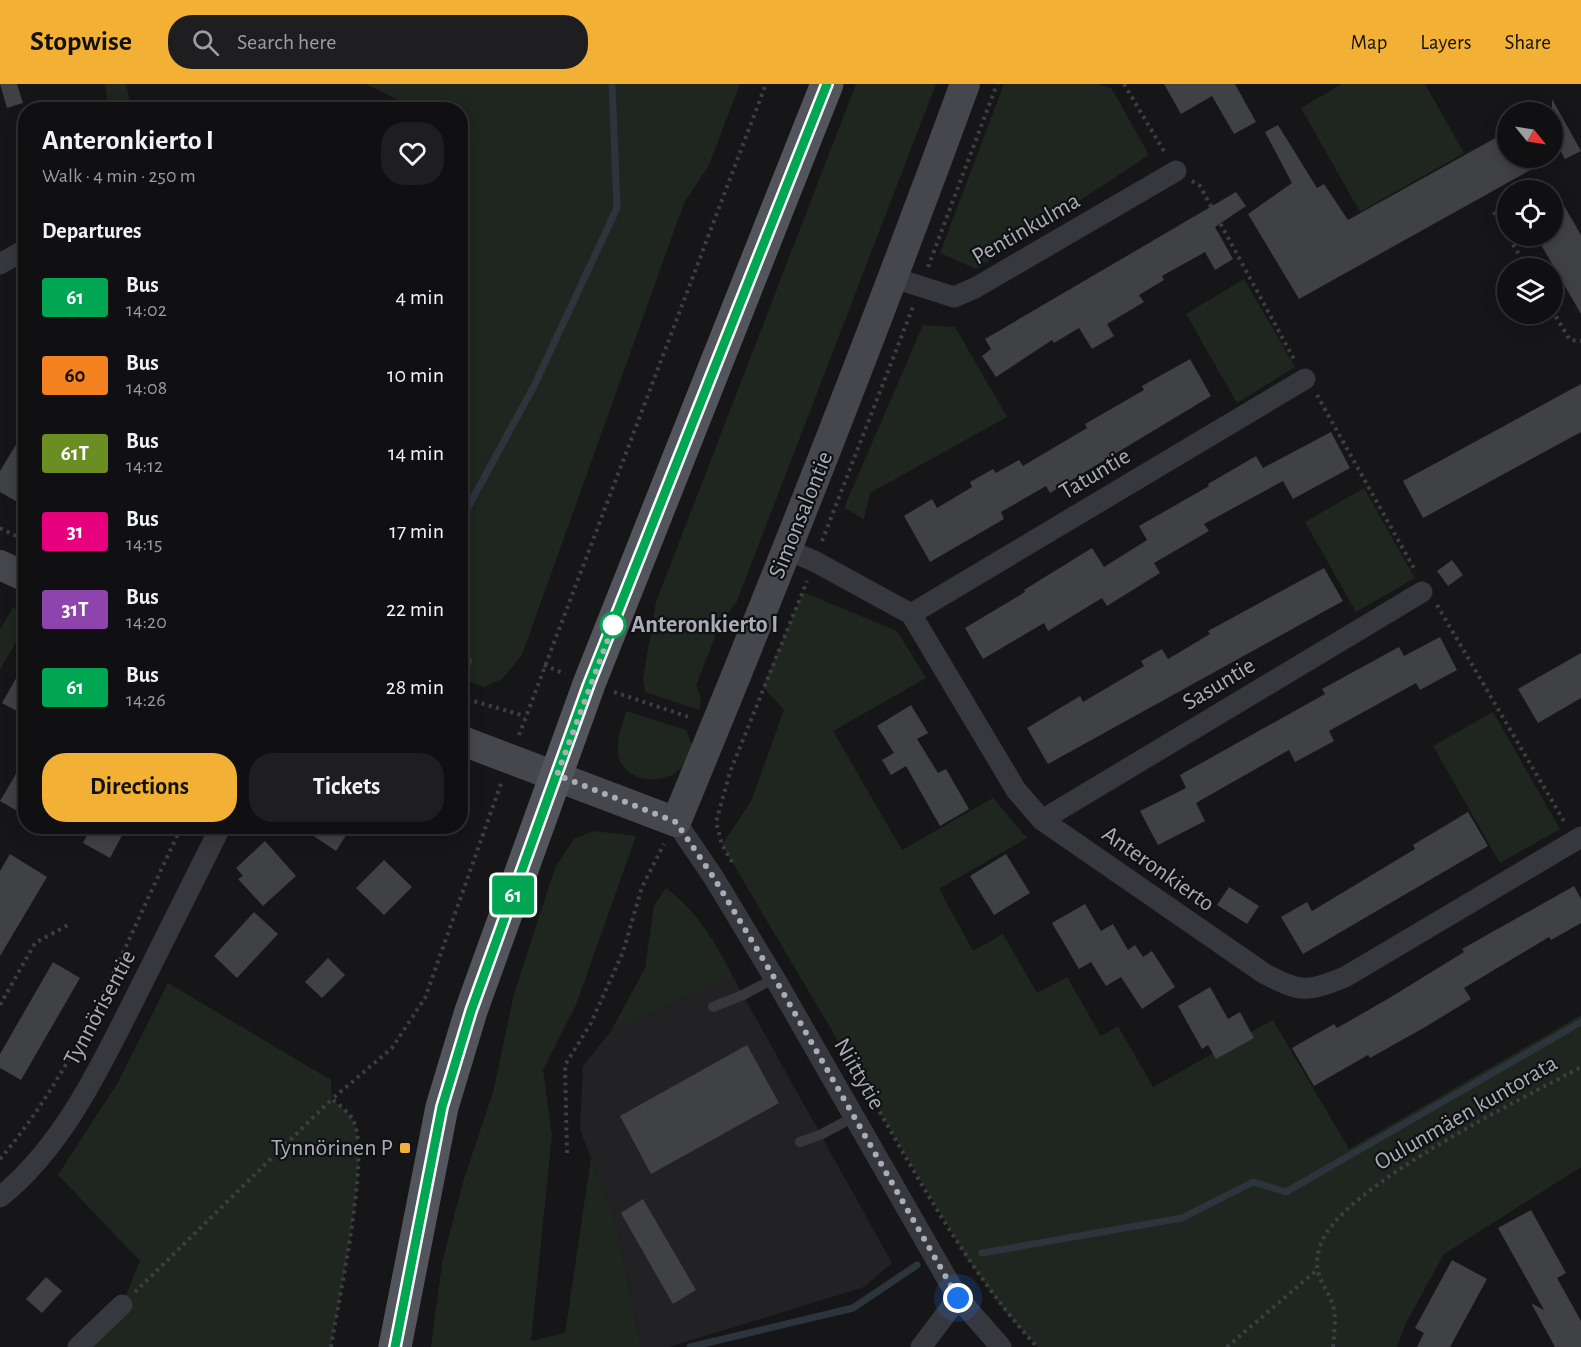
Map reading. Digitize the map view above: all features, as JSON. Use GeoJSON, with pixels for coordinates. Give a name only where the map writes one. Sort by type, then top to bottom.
{"type":"FeatureCollection","features":[{"type":"Feature","properties":{"kind":"main road"},"geometry":{"type":"LineString","coordinates":[[395,1347],[442,1107],[471,1011],[589,684],[827,84]]}},
{"type":"Feature","properties":{"kind":"street","name":"Simonsalontie"},"geometry":{"type":"LineString","coordinates":[[676,822],[788,550],[894,278],[965,84]]}},
{"type":"Feature","properties":{"kind":"street","name":"Pentinkulma"},"geometry":{"type":"LineString","coordinates":[[894,278],[954,297],[975,288],[1176,171]]}},
{"type":"Feature","properties":{"kind":"street"},"geometry":{"type":"LineString","coordinates":[[0,264],[18,254]]}},
{"type":"Feature","properties":{"kind":"street","name":"Tatuntie"},"geometry":{"type":"LineString","coordinates":[[911,614],[1305,379]]}},
{"type":"Feature","properties":{"kind":"street"},"geometry":{"type":"LineString","coordinates":[[788,550],[814,561],[911,614]]}},
{"type":"Feature","properties":{"kind":"street"},"geometry":{"type":"LineString","coordinates":[[0,566],[18,574]]}},
{"type":"Feature","properties":{"kind":"street","name":"Sasuntie"},"geometry":{"type":"LineString","coordinates":[[1042,820],[1422,592]]}},
{"type":"Feature","properties":{"kind":"street","name":"Anteronkierto"},"geometry":{"type":"LineString","coordinates":[[911,614],[1016,790],[1042,820],[1265,974],[1292,988],[1313,989],[1346,977],[1578,839]]}},
{"type":"Feature","properties":{"kind":"street"},"geometry":{"type":"LineString","coordinates":[[468,744],[557,775],[676,822]]}},
{"type":"Feature","properties":{"kind":"street","name":"Niittytie"},"geometry":{"type":"LineString","coordinates":[[676,822],[714,878],[775,978],[958,1298],[1001,1347]]}},
{"type":"Feature","properties":{"kind":"street","name":"Tynnörisentie"},"geometry":{"type":"LineString","coordinates":[[0,1197],[43,1154],[69,1118],[106,1056],[217,834]]}},
{"type":"Feature","properties":{"kind":"street"},"geometry":{"type":"LineString","coordinates":[[921,1347],[958,1298]]}},
{"type":"Feature","properties":{"kind":"street"},"geometry":{"type":"LineString","coordinates":[[78,1347],[122,1305]]}},
{"type":"Feature","properties":{"kind":"lane"},"geometry":{"type":"LineString","coordinates":[[713,1007],[743,995],[775,978]]}},
{"type":"Feature","properties":{"kind":"lane"},"geometry":{"type":"LineString","coordinates":[[800,1142],[820,1135],[854,1117]]}},
{"type":"Feature","properties":{"kind":"path"},"geometry":{"type":"LineString","coordinates":[[122,1305],[332,1099],[392,1048],[425,998],[544,665],[766,84]]}},
{"type":"Feature","properties":{"kind":"path"},"geometry":{"type":"LineString","coordinates":[[1124,84],[1176,171],[1200,186],[1305,379],[1317,394],[1418,575],[1422,592],[1441,609],[1578,839]]}},
{"type":"Feature","properties":{"kind":"path"},"geometry":{"type":"LineString","coordinates":[[1494,212],[1521,258]]}},
{"type":"Feature","properties":{"kind":"path"},"geometry":{"type":"LineString","coordinates":[[1560,324],[1570,340],[1581,341]]}},
{"type":"Feature","properties":{"kind":"path"},"geometry":{"type":"LineString","coordinates":[[0,528],[18,537]]}},
{"type":"Feature","properties":{"kind":"path"},"geometry":{"type":"LineString","coordinates":[[544,665],[589,684],[744,735],[730,772],[716,822],[722,844],[734,865]]}},
{"type":"Feature","properties":{"kind":"path"},"geometry":{"type":"LineString","coordinates":[[468,699],[525,716]]}},
{"type":"Feature","properties":{"kind":"path"},"geometry":{"type":"LineString","coordinates":[[567,1153],[565,1065],[591,1023],[623,952],[642,887],[676,822]]}},
{"type":"Feature","properties":{"kind":"path"},"geometry":{"type":"LineString","coordinates":[[0,1159],[28,1125],[86,1032],[178,834]]}},
{"type":"Feature","properties":{"kind":"path"},"geometry":{"type":"LineString","coordinates":[[0,1005],[35,943],[68,926]]}},
{"type":"Feature","properties":{"kind":"path"},"geometry":{"type":"LineString","coordinates":[[841,1045],[969,1260],[1005,1311],[1037,1347]]}},
{"type":"Feature","properties":{"kind":"path","name":"Oulunmäen kuntorata"},"geometry":{"type":"LineString","coordinates":[[1334,1347],[1334,1310],[1317,1276],[1320,1245],[1337,1216],[1399,1168],[1581,1067]]}},
{"type":"Feature","properties":{"kind":"path"},"geometry":{"type":"LineString","coordinates":[[331,1347],[355,1203],[358,1144],[353,1119],[332,1099]]}},
{"type":"Feature","properties":{"kind":"path"},"geometry":{"type":"LineString","coordinates":[[1227,1347],[1318,1269]]}},
{"type":"Feature","properties":{"kind":"shaded area"},"geometry":{"type":"Polygon","coordinates":[[[105,84],[126,84],[130,102],[108,102],[105,84]]]}},
{"type":"Feature","properties":{"kind":"shaded area"},"geometry":{"type":"Polygon","coordinates":[[[366,84],[740,84],[709,165],[684,203],[522,655],[502,679],[484,687],[468,681],[468,102],[403,102],[366,84]]]}},
{"type":"Feature","properties":{"kind":"shaded area"},"geometry":{"type":"Polygon","coordinates":[[[856,84],[936,84],[737,601],[721,622],[696,685],[701,698],[699,710],[645,692],[643,679],[656,602],[856,84]]]}},
{"type":"Feature","properties":{"kind":"shaded area"},"geometry":{"type":"Polygon","coordinates":[[[1004,84],[1099,84],[1112,89],[1149,155],[976,269],[940,253],[1004,84]]]}},
{"type":"Feature","properties":{"kind":"shaded area"},"geometry":{"type":"Polygon","coordinates":[[[1342,84],[1425,84],[1464,153],[1360,212],[1301,108],[1342,84]]]}},
{"type":"Feature","properties":{"kind":"shaded area"},"geometry":{"type":"Polygon","coordinates":[[[1244,279],[1295,367],[1237,403],[1186,314],[1244,279]]]}},
{"type":"Feature","properties":{"kind":"shaded area"},"geometry":{"type":"Polygon","coordinates":[[[923,325],[955,327],[1007,417],[870,493],[864,519],[844,508],[923,325]]]}},
{"type":"Feature","properties":{"kind":"shaded area"},"geometry":{"type":"Polygon","coordinates":[[[1364,488],[1415,578],[1356,612],[1305,522],[1364,488]]]}},
{"type":"Feature","properties":{"kind":"shaded area"},"geometry":{"type":"Polygon","coordinates":[[[803,592],[897,631],[926,678],[833,731],[902,850],[993,798],[1027,838],[939,889],[973,951],[1003,934],[1037,993],[1067,977],[1101,1036],[1118,1026],[1153,1087],[1273,1020],[1349,1149],[1581,1015],[1581,1167],[1444,1254],[1405,1325],[1397,1347],[1037,1347],[1005,1311],[968,1260],[722,845],[751,801],[784,710],[763,687],[803,592]]]}},
{"type":"Feature","properties":{"kind":"shaded area"},"geometry":{"type":"Polygon","coordinates":[[[13,607],[18,610],[18,638],[0,670],[0,630],[13,607]]]}},
{"type":"Feature","properties":{"kind":"shaded area"},"geometry":{"type":"Polygon","coordinates":[[[626,711],[686,730],[692,745],[681,768],[664,778],[646,779],[637,777],[623,766],[619,758],[618,746],[626,711]]]}},
{"type":"Feature","properties":{"kind":"shaded area"},"geometry":{"type":"Polygon","coordinates":[[[1493,712],[1560,829],[1500,863],[1433,746],[1493,712]]]}},
{"type":"Feature","properties":{"kind":"shaded area"},"geometry":{"type":"Polygon","coordinates":[[[594,831],[636,836],[576,1005],[543,1070],[552,1135],[531,1341],[565,1333],[591,1158],[615,1219],[641,1347],[431,1347],[442,1263],[463,1182],[493,1092],[514,994],[555,868],[574,839],[594,831]]]}},
{"type":"Feature","properties":{"kind":"shaded area"},"geometry":{"type":"Polygon","coordinates":[[[666,888],[697,917],[733,977],[611,1031],[645,968],[654,906],[666,888]]]}},
{"type":"Feature","properties":{"kind":"shaded area"},"geometry":{"type":"Polygon","coordinates":[[[733,977],[892,1263],[864,1287],[669,1347],[641,1347],[615,1219],[580,1130],[583,1066],[611,1031],[733,977]]]}},
{"type":"Feature","properties":{"kind":"shaded area"},"geometry":{"type":"Polygon","coordinates":[[[168,983],[331,1080],[332,1099],[347,1112],[354,1122],[358,1140],[356,1197],[331,1347],[78,1347],[122,1305],[140,1261],[58,1175],[118,1082],[168,983]]]}},
{"type":"Feature","properties":{"kind":"building"},"geometry":{"type":"Polygon","coordinates":[[[0,84],[17,84],[23,102],[7,108],[0,84]]]}},
{"type":"Feature","properties":{"kind":"building"},"geometry":{"type":"Polygon","coordinates":[[[1164,84],[1235,84],[1256,122],[1234,134],[1212,96],[1181,114],[1164,84]]]}},
{"type":"Feature","properties":{"kind":"building"},"geometry":{"type":"Polygon","coordinates":[[[1563,119],[1581,151],[1565,159],[1563,155],[1563,119]]]}},
{"type":"Feature","properties":{"kind":"building"},"geometry":{"type":"Polygon","coordinates":[[[1278,125],[1317,188],[1324,184],[1348,220],[1497,137],[1497,168],[1534,168],[1513,180],[1497,180],[1497,189],[1299,299],[1248,214],[1292,183],[1265,132],[1278,125]]]}},
{"type":"Feature","properties":{"kind":"building"},"geometry":{"type":"Polygon","coordinates":[[[1236,192],[1246,206],[1215,227],[1233,259],[1215,270],[1205,252],[1162,276],[1164,280],[1139,295],[1144,302],[1107,324],[1114,336],[1092,349],[1079,328],[1054,343],[1052,340],[996,377],[982,356],[991,349],[985,339],[1236,192]]]}},
{"type":"Feature","properties":{"kind":"building"},"geometry":{"type":"Polygon","coordinates":[[[1563,204],[1581,235],[1581,314],[1563,283],[1563,258],[1549,258],[1542,246],[1563,246],[1563,204]]]}},
{"type":"Feature","properties":{"kind":"building"},"geometry":{"type":"Polygon","coordinates":[[[1190,359],[1211,396],[1050,493],[1046,486],[1001,512],[1004,519],[930,562],[904,516],[932,499],[937,508],[972,487],[970,482],[993,469],[996,473],[1019,460],[1023,466],[1087,428],[1085,424],[1144,390],[1142,386],[1190,359]]]}},
{"type":"Feature","properties":{"kind":"building"},"geometry":{"type":"Polygon","coordinates":[[[1581,384],[1581,432],[1423,518],[1403,481],[1581,384]]]}},
{"type":"Feature","properties":{"kind":"building"},"geometry":{"type":"Polygon","coordinates":[[[1331,432],[1350,468],[1293,499],[1283,481],[1204,524],[1209,531],[1154,563],[1160,573],[1107,606],[1102,598],[1048,631],[1044,623],[983,659],[965,628],[1092,548],[1104,567],[1147,540],[1139,526],[1256,456],[1263,468],[1331,432]]]}},
{"type":"Feature","properties":{"kind":"building"},"geometry":{"type":"Polygon","coordinates":[[[18,441],[18,502],[0,492],[0,471],[18,441]]]}},
{"type":"Feature","properties":{"kind":"building"},"geometry":{"type":"Polygon","coordinates":[[[1452,560],[1463,575],[1448,586],[1437,571],[1452,560]]]}},
{"type":"Feature","properties":{"kind":"building"},"geometry":{"type":"Polygon","coordinates":[[[1324,568],[1343,601],[1048,764],[1027,728],[1080,696],[1083,702],[1144,666],[1141,661],[1162,649],[1168,659],[1210,634],[1208,631],[1324,568]]]}},
{"type":"Feature","properties":{"kind":"building"},"geometry":{"type":"Polygon","coordinates":[[[1440,637],[1457,670],[1420,690],[1416,683],[1329,731],[1334,741],[1295,762],[1289,750],[1196,803],[1205,821],[1158,845],[1140,811],[1186,788],[1180,775],[1325,694],[1322,689],[1399,647],[1404,656],[1440,637]]]}},
{"type":"Feature","properties":{"kind":"building"},"geometry":{"type":"Polygon","coordinates":[[[1581,653],[1581,698],[1538,723],[1518,689],[1581,653]]]}},
{"type":"Feature","properties":{"kind":"building"},"geometry":{"type":"Polygon","coordinates":[[[18,675],[18,712],[2,703],[18,675]]]}},
{"type":"Feature","properties":{"kind":"building"},"geometry":{"type":"Polygon","coordinates":[[[911,705],[928,733],[917,739],[938,773],[946,769],[969,809],[940,826],[906,766],[891,775],[882,760],[894,753],[877,726],[911,705]]]}},
{"type":"Feature","properties":{"kind":"building"},"geometry":{"type":"Polygon","coordinates":[[[18,771],[18,811],[0,801],[18,771]]]}},
{"type":"Feature","properties":{"kind":"building"},"geometry":{"type":"Polygon","coordinates":[[[1468,812],[1488,846],[1303,954],[1281,917],[1307,902],[1312,911],[1415,849],[1413,845],[1468,812]]]}},
{"type":"Feature","properties":{"kind":"building"},"geometry":{"type":"Polygon","coordinates":[[[88,834],[123,834],[110,858],[83,843],[88,834]]]}},
{"type":"Feature","properties":{"kind":"building"},"geometry":{"type":"Polygon","coordinates":[[[311,834],[347,834],[336,851],[311,834]]]}},
{"type":"Feature","properties":{"kind":"building"},"geometry":{"type":"Polygon","coordinates":[[[265,841],[296,876],[263,906],[238,879],[243,876],[236,868],[265,841]]]}},
{"type":"Feature","properties":{"kind":"building"},"geometry":{"type":"Polygon","coordinates":[[[10,854],[47,877],[0,956],[0,871],[10,854]]]}},
{"type":"Feature","properties":{"kind":"building"},"geometry":{"type":"Polygon","coordinates":[[[1006,854],[1030,893],[994,915],[970,876],[1006,854]]]}},
{"type":"Feature","properties":{"kind":"building"},"geometry":{"type":"Polygon","coordinates":[[[384,860],[412,887],[384,915],[356,888],[384,860]]]}},
{"type":"Feature","properties":{"kind":"building"},"geometry":{"type":"Polygon","coordinates":[[[1574,886],[1581,899],[1581,923],[1551,940],[1549,937],[1464,988],[1471,999],[1427,1026],[1370,1058],[1368,1055],[1314,1086],[1292,1048],[1334,1024],[1337,1028],[1391,997],[1464,952],[1462,949],[1574,886]]]}},
{"type":"Feature","properties":{"kind":"building"},"geometry":{"type":"Polygon","coordinates":[[[1229,887],[1259,906],[1247,924],[1217,905],[1229,887]]]}},
{"type":"Feature","properties":{"kind":"building"},"geometry":{"type":"Polygon","coordinates":[[[1085,904],[1101,931],[1113,924],[1128,950],[1135,945],[1143,957],[1152,951],[1175,987],[1142,1009],[1121,977],[1106,986],[1091,962],[1079,969],[1052,923],[1085,904]]]}},
{"type":"Feature","properties":{"kind":"building"},"geometry":{"type":"Polygon","coordinates":[[[254,912],[278,934],[237,978],[214,956],[254,912]]]}},
{"type":"Feature","properties":{"kind":"building"},"geometry":{"type":"Polygon","coordinates":[[[328,958],[345,975],[322,998],[305,982],[328,958]]]}},
{"type":"Feature","properties":{"kind":"building"},"geometry":{"type":"Polygon","coordinates":[[[53,962],[80,978],[21,1080],[0,1068],[0,1054],[53,962]]]}},
{"type":"Feature","properties":{"kind":"building"},"geometry":{"type":"Polygon","coordinates":[[[1210,987],[1228,1019],[1240,1012],[1254,1038],[1216,1059],[1208,1045],[1202,1049],[1178,1006],[1210,987]]]}},
{"type":"Feature","properties":{"kind":"building"},"geometry":{"type":"Polygon","coordinates":[[[747,1045],[779,1103],[651,1174],[620,1116],[747,1045]]]}},
{"type":"Feature","properties":{"kind":"building"},"geometry":{"type":"Polygon","coordinates":[[[643,1199],[696,1290],[673,1304],[621,1213],[643,1199]]]}},
{"type":"Feature","properties":{"kind":"building"},"geometry":{"type":"Polygon","coordinates":[[[1531,1210],[1566,1273],[1557,1278],[1581,1321],[1581,1347],[1555,1347],[1531,1303],[1544,1310],[1498,1228],[1531,1210]]]}},
{"type":"Feature","properties":{"kind":"building"},"geometry":{"type":"Polygon","coordinates":[[[1452,1260],[1487,1279],[1450,1347],[1417,1347],[1424,1333],[1415,1328],[1452,1260]]]}},
{"type":"Feature","properties":{"kind":"building"},"geometry":{"type":"Polygon","coordinates":[[[46,1277],[62,1291],[42,1313],[26,1299],[46,1277]]]}},
{"type":"Feature","properties":{"kind":"waterway"},"geometry":{"type":"LineString","coordinates":[[468,507],[534,386],[617,208],[612,84]]}},
{"type":"Feature","properties":{"kind":"waterway"},"geometry":{"type":"LineString","coordinates":[[982,1253],[1182,1218],[1253,1182],[1286,1192],[1581,1022]]}},
{"type":"Feature","properties":{"kind":"waterway"},"geometry":{"type":"LineString","coordinates":[[690,1347],[853,1308],[917,1265]]}},
{"type":"Feature","properties":{"kind":"bus line","name":"61"},"geometry":{"type":"LineString","coordinates":[[395,1347],[442,1107],[471,1011],[589,684],[827,84]]}},
{"type":"Feature","properties":{"kind":"place","name":"Anteronkierto I"},"geometry":{"type":"Point","coordinates":[613,625]}},
{"type":"Feature","properties":{"kind":"place","name":"Tynnörinen P"},"geometry":{"type":"Point","coordinates":[405,1148]}},
{"type":"Feature","properties":{"kind":"route"},"geometry":{"type":"LineString","coordinates":[[613,625],[616,618],[589,684],[557,775],[676,822],[714,878],[778,984],[958,1298]]}}]}
